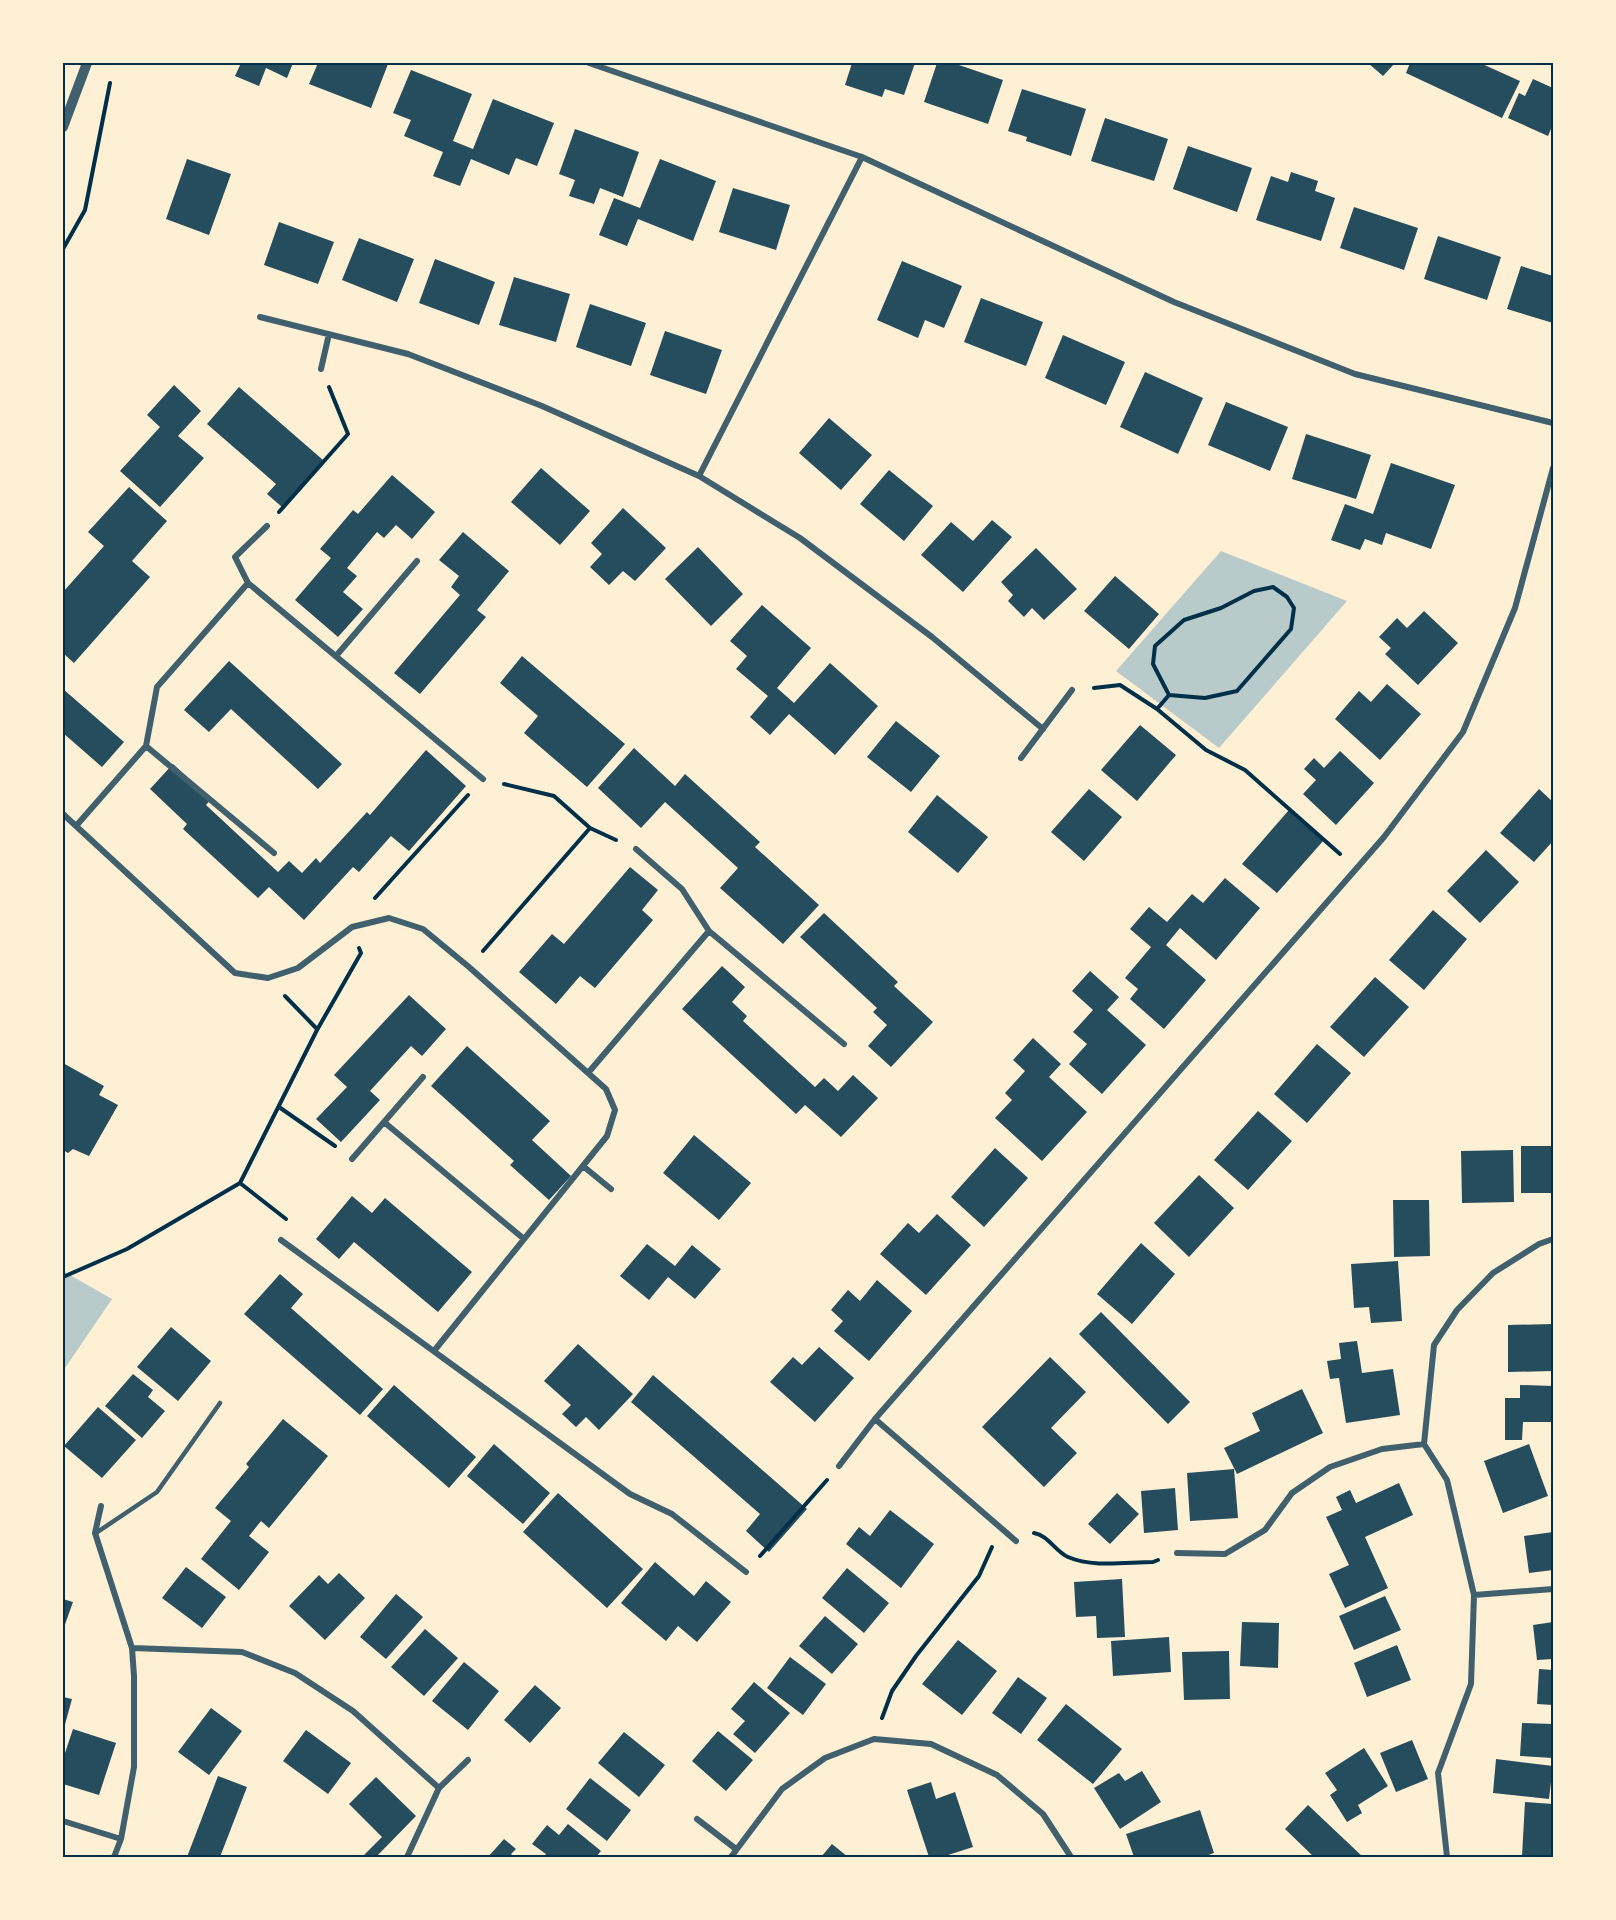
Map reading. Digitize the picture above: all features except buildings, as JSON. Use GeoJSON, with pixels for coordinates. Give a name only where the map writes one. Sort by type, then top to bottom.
{"type":"FeatureCollection","features":[{"type":"Feature","properties":{"kind":"street"},"geometry":{"type":"LineString","coordinates":[[63,127],[87,63]]}},
{"type":"Feature","properties":{"kind":"street"},"geometry":{"type":"LineString","coordinates":[[589,63],[862,157],[1174,302],[1355,374],[1553,423]]}},
{"type":"Feature","properties":{"kind":"street"},"geometry":{"type":"LineString","coordinates":[[699,476],[862,157]]}},
{"type":"Feature","properties":{"kind":"street"},"geometry":{"type":"LineString","coordinates":[[260,317],[408,354],[542,406],[699,476],[800,538],[932,637],[1043,729]]}},
{"type":"Feature","properties":{"kind":"street"},"geometry":{"type":"LineString","coordinates":[[321,369],[329,334]]}},
{"type":"Feature","properties":{"kind":"street"},"geometry":{"type":"LineString","coordinates":[[839,1466],[875,1419],[1384,837],[1463,732],[1515,608],[1553,468]]}},
{"type":"Feature","properties":{"kind":"street"},"geometry":{"type":"LineString","coordinates":[[267,526],[235,557],[248,583],[483,779]]}},
{"type":"Feature","properties":{"kind":"street"},"geometry":{"type":"LineString","coordinates":[[336,656],[417,561]]}},
{"type":"Feature","properties":{"kind":"street"},"geometry":{"type":"LineString","coordinates":[[76,826],[146,746],[157,687],[248,583]]}},
{"type":"Feature","properties":{"kind":"street"},"geometry":{"type":"LineString","coordinates":[[1021,758],[1072,690]]}},
{"type":"Feature","properties":{"kind":"street"},"geometry":{"type":"LineString","coordinates":[[146,746],[274,853]]}},
{"type":"Feature","properties":{"kind":"street"},"geometry":{"type":"LineString","coordinates":[[63,814],[235,972],[268,978],[298,968],[352,927],[389,918],[423,929],[606,1089],[615,1110],[607,1136],[434,1351]]}},
{"type":"Feature","properties":{"kind":"street"},"geometry":{"type":"LineString","coordinates":[[636,849],[682,890],[709,931],[844,1044]]}},
{"type":"Feature","properties":{"kind":"street"},"geometry":{"type":"LineString","coordinates":[[588,1073],[709,931]]}},
{"type":"Feature","properties":{"kind":"street"},"geometry":{"type":"LineString","coordinates":[[352,1159],[423,1077]]}},
{"type":"Feature","properties":{"kind":"street"},"geometry":{"type":"LineString","coordinates":[[384,1122],[524,1239]]}},
{"type":"Feature","properties":{"kind":"street"},"geometry":{"type":"LineString","coordinates":[[583,1166],[611,1190]]}},
{"type":"Feature","properties":{"kind":"street"},"geometry":{"type":"LineString","coordinates":[[1447,1857],[1438,1773],[1471,1684],[1474,1595],[1447,1480],[1424,1444],[1434,1346],[1457,1310],[1493,1273],[1539,1244],[1553,1239]]}},
{"type":"Feature","properties":{"kind":"street"},"geometry":{"type":"LineString","coordinates":[[281,1240],[630,1494],[672,1514],[746,1572]]}},
{"type":"Feature","properties":{"kind":"street"},"geometry":{"type":"LineString","coordinates":[[875,1419],[1016,1540]]}},
{"type":"Feature","properties":{"kind":"street"},"geometry":{"type":"LineString","coordinates":[[1177,1553],[1225,1554],[1265,1530],[1292,1493],[1330,1467],[1382,1449],[1424,1444]]}},
{"type":"Feature","properties":{"kind":"street"},"geometry":{"type":"LineString","coordinates":[[101,1506],[95,1533],[132,1648],[134,1676],[134,1767],[121,1839],[114,1857]]}},
{"type":"Feature","properties":{"kind":"street"},"geometry":{"type":"LineString","coordinates":[[1474,1595],[1553,1589]]}},
{"type":"Feature","properties":{"kind":"street"},"geometry":{"type":"LineString","coordinates":[[132,1648],[242,1652],[295,1673],[353,1711],[439,1788]]}},
{"type":"Feature","properties":{"kind":"street"},"geometry":{"type":"LineString","coordinates":[[731,1857],[783,1789],[825,1758],[874,1739],[931,1744],[997,1775],[1043,1814],[1071,1857]]}},
{"type":"Feature","properties":{"kind":"street"},"geometry":{"type":"LineString","coordinates":[[407,1857],[439,1788],[468,1760]]}},
{"type":"Feature","properties":{"kind":"street"},"geometry":{"type":"LineString","coordinates":[[697,1819],[736,1849]]}},
{"type":"Feature","properties":{"kind":"street"},"geometry":{"type":"LineString","coordinates":[[63,1821],[121,1839]]}},
{"type":"Feature","properties":{"kind":"lane"},"geometry":{"type":"LineString","coordinates":[[95,1533],[157,1492],[220,1403]]}},
{"type":"Feature","properties":{"kind":"path"},"geometry":{"type":"LineString","coordinates":[[63,249],[85,210],[110,82]]}},
{"type":"Feature","properties":{"kind":"path"},"geometry":{"type":"LineString","coordinates":[[267,526],[348,434],[321,369]]}},
{"type":"Feature","properties":{"kind":"path"},"geometry":{"type":"LineString","coordinates":[[1273,587],[1287,597],[1294,608],[1291,629],[1237,691],[1205,698],[1169,695],[1153,664],[1155,645],[1184,620],[1221,608],[1254,591],[1273,587]]}},
{"type":"Feature","properties":{"kind":"path"},"geometry":{"type":"LineString","coordinates":[[1072,690],[1120,685],[1157,709],[1206,750],[1245,770],[1356,868]]}},
{"type":"Feature","properties":{"kind":"path"},"geometry":{"type":"LineString","coordinates":[[1157,709],[1169,695]]}},
{"type":"Feature","properties":{"kind":"path"},"geometry":{"type":"LineString","coordinates":[[63,1276],[127,1249],[240,1183],[318,1029],[361,953],[352,927],[359,915],[483,779],[554,796],[590,828],[636,849]]}},
{"type":"Feature","properties":{"kind":"path"},"geometry":{"type":"LineString","coordinates":[[469,967],[590,828]]}},
{"type":"Feature","properties":{"kind":"path"},"geometry":{"type":"LineString","coordinates":[[268,978],[318,1029]]}},
{"type":"Feature","properties":{"kind":"path"},"geometry":{"type":"LineString","coordinates":[[279,1107],[352,1159]]}},
{"type":"Feature","properties":{"kind":"path"},"geometry":{"type":"LineString","coordinates":[[240,1183],[287,1220],[281,1240]]}},
{"type":"Feature","properties":{"kind":"path"},"geometry":{"type":"LineString","coordinates":[[746,1572],[839,1466]]}},
{"type":"Feature","properties":{"kind":"path"},"geometry":{"type":"LineString","coordinates":[[874,1739],[892,1691],[916,1656],[979,1576],[1000,1527],[1040,1534],[1067,1557],[1094,1563],[1153,1562],[1177,1553]]}},
{"type":"Feature","properties":{"kind":"shaded area"},"geometry":{"type":"Polygon","coordinates":[[[1221,551],[1347,601],[1219,748],[1116,671],[1221,551]]]}},
{"type":"Feature","properties":{"kind":"shaded area"},"geometry":{"type":"Polygon","coordinates":[[[63,1271],[112,1299],[63,1371],[63,1271]]]}}]}
